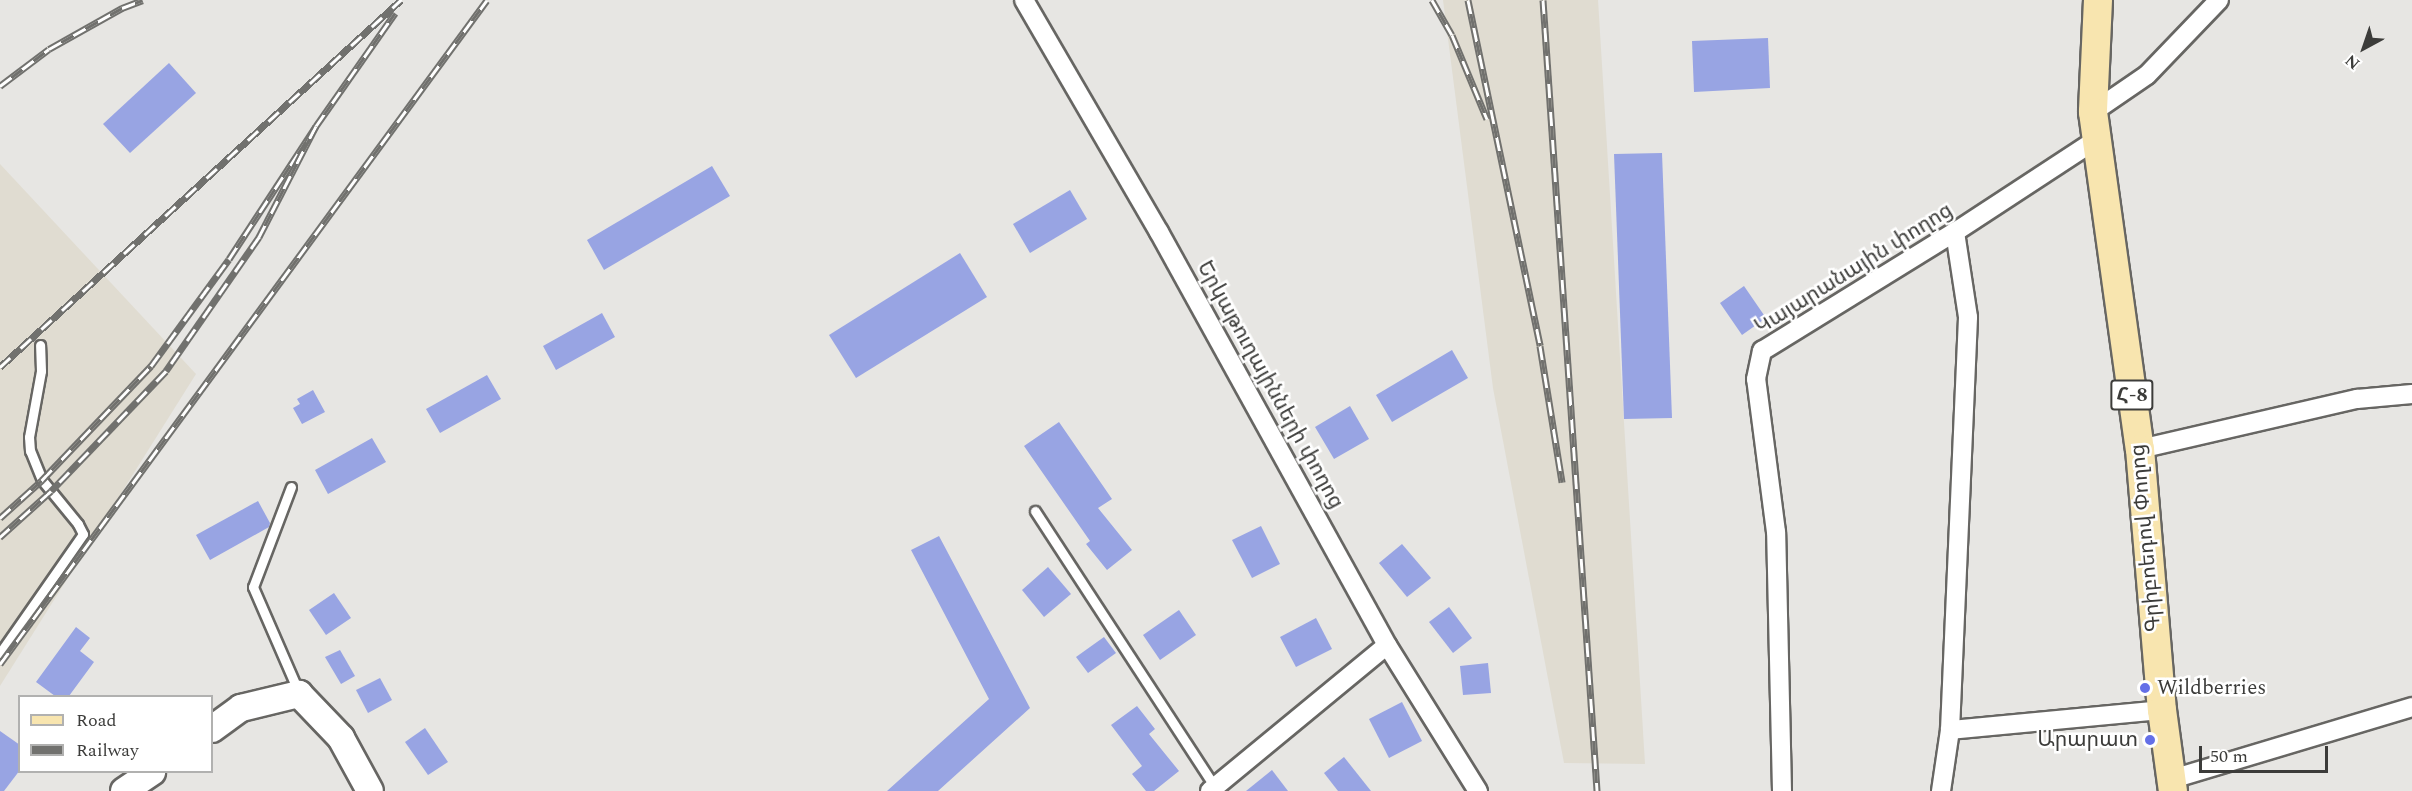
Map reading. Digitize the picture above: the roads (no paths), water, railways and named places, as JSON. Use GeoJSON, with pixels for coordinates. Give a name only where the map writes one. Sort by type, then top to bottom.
{"type":"FeatureCollection","features":[{"type":"Feature","properties":{"kind":"main road","name":"Գրիբոեդով Փողոց"},"geometry":{"type":"LineString","coordinates":[[2098,0],[2095,126],[2140,449],[2162,710],[2172,785]]}},
{"type":"Feature","properties":{"kind":"street","name":"Երկաթուղայինների փողոց"},"geometry":{"type":"LineString","coordinates":[[1024,0],[1159,232],[1387,645],[1478,791]]}},
{"type":"Feature","properties":{"kind":"street","name":"Կայարանային փողոց"},"geometry":{"type":"LineString","coordinates":[[1782,791],[1776,532],[1756,379],[1762,351],[1955,232],[2095,126],[2219,0]]}},
{"type":"Feature","properties":{"kind":"street"},"geometry":{"type":"LineString","coordinates":[[1941,791],[1950,730],[1968,317],[1955,232]]}},
{"type":"Feature","properties":{"kind":"street"},"geometry":{"type":"LineString","coordinates":[[2140,449],[2356,399],[2412,394]]}},
{"type":"Feature","properties":{"kind":"street"},"geometry":{"type":"LineString","coordinates":[[1213,789],[1387,645]]}},
{"type":"Feature","properties":{"kind":"street"},"geometry":{"type":"LineString","coordinates":[[213,728],[241,708],[299,694],[341,738],[370,791]]}},
{"type":"Feature","properties":{"kind":"street"},"geometry":{"type":"LineString","coordinates":[[2172,785],[2412,707]]}},
{"type":"Feature","properties":{"kind":"street"},"geometry":{"type":"LineString","coordinates":[[1950,730],[2162,710]]}},
{"type":"Feature","properties":{"kind":"street"},"geometry":{"type":"LineString","coordinates":[[124,791],[149,773]]}},
{"type":"Feature","properties":{"kind":"lane"},"geometry":{"type":"LineString","coordinates":[[0,653],[84,534],[42,480],[30,451],[29,437],[41,371],[39,345]]}},
{"type":"Feature","properties":{"kind":"lane"},"geometry":{"type":"LineString","coordinates":[[291,487],[253,587],[299,694]]}},
{"type":"Feature","properties":{"kind":"lane"},"geometry":{"type":"LineString","coordinates":[[1035,511],[1213,789]]}},
{"type":"Feature","properties":{"kind":"railway"},"geometry":{"type":"LineString","coordinates":[[0,86],[49,49],[122,8],[143,0]]}},
{"type":"Feature","properties":{"kind":"railway"},"geometry":{"type":"LineString","coordinates":[[0,367],[401,0]]}},
{"type":"Feature","properties":{"kind":"railway"},"geometry":{"type":"LineString","coordinates":[[0,664],[487,0]]}},
{"type":"Feature","properties":{"kind":"railway"},"geometry":{"type":"LineString","coordinates":[[1432,0],[1452,35],[1487,119]]}},
{"type":"Feature","properties":{"kind":"railway"},"geometry":{"type":"LineString","coordinates":[[1468,0],[1540,346],[1562,482]]}},
{"type":"Feature","properties":{"kind":"railway"},"geometry":{"type":"LineString","coordinates":[[1543,0],[1597,791]]}},
{"type":"Feature","properties":{"kind":"railway"},"geometry":{"type":"LineString","coordinates":[[316,126],[395,13]]}},
{"type":"Feature","properties":{"kind":"railway"},"geometry":{"type":"LineString","coordinates":[[0,518],[42,480],[151,366],[229,259],[316,126],[259,237],[166,371],[51,491],[0,537]]}},
{"type":"Feature","properties":{"kind":"place","name":"Wildberries"},"geometry":{"type":"Point","coordinates":[2145,688]}},
{"type":"Feature","properties":{"kind":"place","name":"Արարատ"},"geometry":{"type":"Point","coordinates":[2150,740]}}]}
